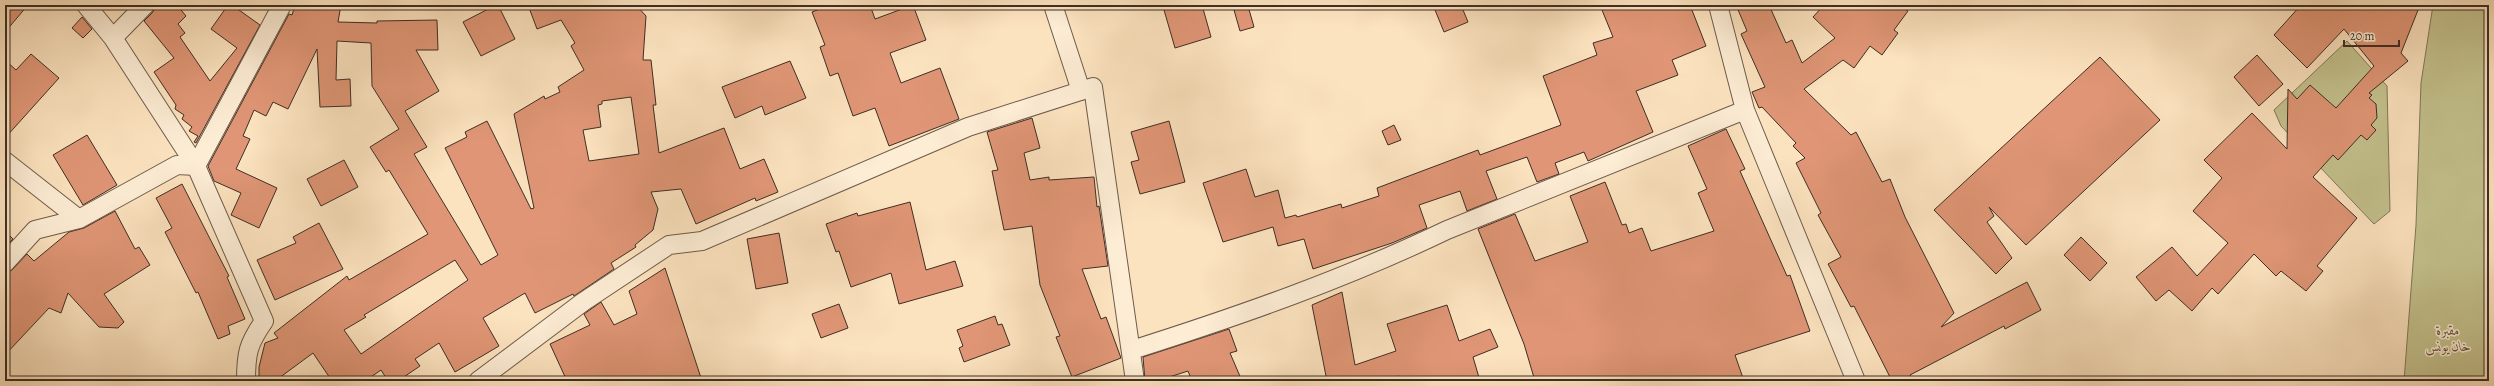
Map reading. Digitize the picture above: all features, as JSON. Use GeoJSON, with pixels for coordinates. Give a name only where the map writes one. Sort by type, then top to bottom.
{"type":"FeatureCollection","features":[{"type":"Feature","properties":{"kind":"street"},"geometry":{"type":"LineString","coordinates":[[86,5],[113,38],[196,166],[264,321],[250,341],[246,356],[246,381]]}},
{"type":"Feature","properties":{"kind":"street"},"geometry":{"type":"LineString","coordinates":[[113,38],[145,5]]}},
{"type":"Feature","properties":{"kind":"street"},"geometry":{"type":"LineString","coordinates":[[196,166],[282,5]]}},
{"type":"Feature","properties":{"kind":"street"},"geometry":{"type":"LineString","coordinates":[[1053,5],[1081,91]]}},
{"type":"Feature","properties":{"kind":"street"},"geometry":{"type":"LineString","coordinates":[[1718,5],[1745,110],[1856,381]]}},
{"type":"Feature","properties":{"kind":"street"},"geometry":{"type":"LineString","coordinates":[[478,381],[583,302],[670,245],[702,241],[968,127],[1093,87],[1132,350],[1135,381]]}},
{"type":"Feature","properties":{"kind":"street"},"geometry":{"type":"LineString","coordinates":[[1132,350],[1264,306],[1745,110]]}},
{"type":"Feature","properties":{"kind":"street"},"geometry":{"type":"LineString","coordinates":[[5,161],[79,219]]}},
{"type":"Feature","properties":{"kind":"street"},"geometry":{"type":"LineString","coordinates":[[5,263],[36,230],[79,219],[176,165],[196,166]]}},
{"type":"Feature","properties":{"kind":"green space","name":"مقبرة خان يونس"},"geometry":{"type":"Polygon","coordinates":[[[2433,5],[2489,5],[2489,381],[2404,381],[2416,225],[2421,83],[2433,5]]]}},
{"type":"Feature","properties":{"kind":"green space"},"geometry":{"type":"Polygon","coordinates":[[[2347,41],[2387,86],[2390,211],[2374,224],[2281,126],[2274,110],[2347,41]]]}},
{"type":"Feature","properties":{"kind":"building"},"geometry":{"type":"Polygon","coordinates":[[[5,5],[28,5],[5,32],[5,5]]]}},
{"type":"Feature","properties":{"kind":"building"},"geometry":{"type":"Polygon","coordinates":[[[155,5],[177,5],[186,16],[178,24],[185,33],[180,37],[210,81],[237,48],[211,29],[228,5],[232,5],[260,25],[196,143],[194,142],[198,136],[189,131],[192,127],[182,119],[184,115],[175,109],[176,105],[154,72],[174,58],[144,21],[153,12],[155,5]]]}},
{"type":"Feature","properties":{"kind":"building"},"geometry":{"type":"Polygon","coordinates":[[[295,5],[341,5],[338,22],[377,23],[377,21],[437,20],[438,50],[416,50],[439,91],[405,111],[427,147],[414,154],[481,265],[498,255],[445,148],[467,137],[465,132],[487,121],[531,209],[534,208],[514,114],[544,96],[545,99],[560,92],[558,87],[584,70],[571,46],[575,43],[561,20],[537,29],[528,5],[636,5],[646,16],[643,60],[651,60],[656,105],[653,105],[659,153],[724,128],[740,169],[764,159],[778,192],[756,201],[755,198],[696,224],[681,189],[651,192],[658,209],[653,230],[635,245],[636,247],[611,263],[614,269],[574,296],[573,294],[535,313],[525,293],[483,318],[499,346],[455,372],[439,343],[415,359],[420,366],[398,381],[388,381],[381,370],[365,381],[332,381],[313,353],[275,381],[259,381],[259,367],[265,343],[278,338],[274,333],[347,276],[349,280],[428,234],[389,170],[386,172],[370,147],[399,129],[372,86],[371,43],[337,41],[336,80],[350,79],[351,106],[320,107],[317,49],[288,109],[273,102],[266,116],[254,110],[243,136],[250,139],[236,169],[277,188],[259,228],[231,215],[241,193],[214,181],[208,166],[289,14],[292,15],[295,5]],[[631,97],[602,101],[602,104],[598,105],[601,127],[583,130],[589,161],[639,154],[631,97]],[[455,260],[364,315],[366,317],[344,330],[361,354],[468,280],[455,260]]]}},
{"type":"Feature","properties":{"kind":"building"},"geometry":{"type":"Polygon","coordinates":[[[498,5],[515,39],[481,56],[463,22],[498,5]]]}},
{"type":"Feature","properties":{"kind":"building"},"geometry":{"type":"Polygon","coordinates":[[[830,5],[870,5],[875,19],[913,5],[926,40],[890,53],[901,83],[940,68],[959,119],[889,146],[875,108],[853,116],[838,73],[830,76],[820,47],[825,45],[812,12],[830,5]]]}},
{"type":"Feature","properties":{"kind":"building"},"geometry":{"type":"Polygon","coordinates":[[[1179,5],[1202,5],[1211,37],[1175,48],[1164,10],[1179,5]]]}},
{"type":"Feature","properties":{"kind":"building"},"geometry":{"type":"Polygon","coordinates":[[[1433,5],[1461,5],[1468,22],[1444,32],[1433,5]]]}},
{"type":"Feature","properties":{"kind":"building"},"geometry":{"type":"Polygon","coordinates":[[[1600,5],[1690,5],[1706,46],[1672,60],[1678,75],[1636,91],[1653,132],[1588,161],[1584,152],[1555,163],[1559,174],[1537,182],[1527,157],[1486,171],[1497,199],[1467,211],[1460,191],[1419,205],[1427,228],[1392,243],[1313,269],[1304,239],[1278,246],[1273,227],[1223,242],[1203,183],[1246,169],[1255,197],[1278,190],[1285,218],[1296,215],[1297,217],[1341,204],[1342,208],[1379,196],[1377,188],[1478,150],[1480,155],[1561,125],[1543,76],[1597,55],[1593,43],[1613,37],[1600,5]]]}},
{"type":"Feature","properties":{"kind":"building"},"geometry":{"type":"Polygon","coordinates":[[[1736,5],[1769,5],[1786,43],[1792,40],[1802,63],[1835,38],[1813,17],[1824,5],[1899,5],[1908,11],[1894,30],[1898,33],[1882,55],[1870,46],[1854,68],[1843,60],[1804,89],[1851,135],[1856,132],[1882,182],[1890,179],[1905,217],[1954,313],[1941,327],[2027,282],[2041,310],[2005,329],[2004,326],[1910,375],[1913,381],[1892,381],[1854,306],[1851,307],[1828,264],[1841,257],[1818,215],[1821,213],[1796,163],[1805,158],[1793,146],[1796,143],[1762,107],[1759,108],[1752,92],[1765,87],[1741,34],[1747,31],[1736,5]]]}},
{"type":"Feature","properties":{"kind":"building"},"geometry":{"type":"Polygon","coordinates":[[[2301,5],[2420,5],[2401,53],[2408,61],[2369,93],[2372,95],[2369,98],[2376,104],[2377,118],[2371,125],[2376,130],[2367,140],[2361,135],[2338,160],[2333,155],[2313,177],[2357,218],[2317,266],[2323,271],[2306,291],[2281,271],[2276,276],[2254,254],[2218,294],[2212,288],[2192,311],[2169,290],[2156,301],[2136,277],[2172,247],[2197,276],[2228,243],[2193,211],[2222,178],[2204,160],[2252,113],[2287,149],[2288,89],[2297,99],[2310,85],[2336,108],[2374,66],[2344,29],[2307,68],[2274,35],[2301,5]]]}},
{"type":"Feature","properties":{"kind":"building"},"geometry":{"type":"Polygon","coordinates":[[[1248,6],[1254,27],[1240,31],[1234,10],[1248,6]]]}},
{"type":"Feature","properties":{"kind":"building"},"geometry":{"type":"Polygon","coordinates":[[[82,17],[92,29],[83,38],[72,28],[82,17]]]}},
{"type":"Feature","properties":{"kind":"building"},"geometry":{"type":"Polygon","coordinates":[[[31,54],[59,78],[5,138],[5,60],[16,70],[31,54]]]}},
{"type":"Feature","properties":{"kind":"building"},"geometry":{"type":"Polygon","coordinates":[[[2257,55],[2283,84],[2259,106],[2234,77],[2257,55]]]}},
{"type":"Feature","properties":{"kind":"building"},"geometry":{"type":"Polygon","coordinates":[[[2100,57],[2160,120],[2026,245],[1989,207],[1994,216],[1987,222],[2012,258],[1996,274],[1934,210],[2100,57]]]}},
{"type":"Feature","properties":{"kind":"building"},"geometry":{"type":"Polygon","coordinates":[[[790,61],[806,98],[765,115],[762,106],[735,118],[722,87],[790,61]]]}},
{"type":"Feature","properties":{"kind":"building"},"geometry":{"type":"Polygon","coordinates":[[[1032,118],[1040,148],[1024,153],[1030,180],[1049,177],[1049,180],[1094,177],[1097,207],[1099,206],[1108,266],[1082,269],[1101,319],[1106,317],[1121,358],[1072,377],[1056,337],[1060,336],[1040,285],[1032,226],[1004,230],[992,171],[998,170],[987,132],[1032,118]]]}},
{"type":"Feature","properties":{"kind":"building"},"geometry":{"type":"Polygon","coordinates":[[[1169,121],[1185,182],[1140,194],[1131,162],[1139,160],[1131,132],[1169,121]]]}},
{"type":"Feature","properties":{"kind":"building"},"geometry":{"type":"Polygon","coordinates":[[[1394,125],[1401,140],[1388,145],[1382,131],[1394,125]]]}},
{"type":"Feature","properties":{"kind":"building"},"geometry":{"type":"Polygon","coordinates":[[[1726,129],[1745,169],[1740,171],[1787,276],[1790,275],[1810,331],[1735,355],[1744,381],[1535,381],[1524,344],[1478,229],[1515,214],[1535,261],[1588,242],[1570,196],[1605,182],[1622,225],[1626,224],[1629,233],[1642,228],[1651,251],[1714,231],[1698,193],[1707,189],[1688,146],[1726,129]]]}},
{"type":"Feature","properties":{"kind":"building"},"geometry":{"type":"Polygon","coordinates":[[[87,135],[117,185],[83,205],[53,155],[87,135]]]}},
{"type":"Feature","properties":{"kind":"building"},"geometry":{"type":"Polygon","coordinates":[[[344,160],[358,187],[321,206],[307,179],[344,160]]]}},
{"type":"Feature","properties":{"kind":"building"},"geometry":{"type":"Polygon","coordinates":[[[182,184],[229,276],[227,277],[245,319],[228,326],[230,334],[218,339],[198,292],[196,293],[165,232],[172,228],[156,198],[182,184]]]}},
{"type":"Feature","properties":{"kind":"building"},"geometry":{"type":"Polygon","coordinates":[[[910,202],[926,270],[955,261],[963,286],[899,304],[891,273],[851,287],[839,251],[836,252],[826,224],[857,213],[858,216],[910,202]]]}},
{"type":"Feature","properties":{"kind":"building"},"geometry":{"type":"Polygon","coordinates":[[[115,211],[135,249],[139,247],[150,265],[104,294],[124,322],[118,328],[99,327],[68,293],[61,313],[49,308],[5,355],[5,273],[12,270],[27,254],[34,261],[69,232],[84,228],[115,211]]]}},
{"type":"Feature","properties":{"kind":"building"},"geometry":{"type":"Polygon","coordinates":[[[319,223],[343,269],[275,300],[257,260],[296,243],[293,237],[319,223]]]}},
{"type":"Feature","properties":{"kind":"building"},"geometry":{"type":"Polygon","coordinates":[[[5,231],[13,239],[5,247],[5,231]]]}},
{"type":"Feature","properties":{"kind":"building"},"geometry":{"type":"Polygon","coordinates":[[[779,233],[788,283],[756,289],[747,239],[779,233]]]}},
{"type":"Feature","properties":{"kind":"building"},"geometry":{"type":"Polygon","coordinates":[[[2081,237],[2107,263],[2090,281],[2064,255],[2081,237]]]}},
{"type":"Feature","properties":{"kind":"building"},"geometry":{"type":"Polygon","coordinates":[[[665,268],[702,381],[567,381],[550,344],[590,325],[584,314],[601,302],[614,325],[637,314],[629,291],[665,268]]]}},
{"type":"Feature","properties":{"kind":"building"},"geometry":{"type":"Polygon","coordinates":[[[1342,292],[1355,365],[1396,351],[1387,324],[1447,305],[1459,341],[1490,329],[1498,347],[1473,357],[1480,381],[1401,381],[1399,376],[1383,381],[1327,381],[1312,305],[1342,292]]]}},
{"type":"Feature","properties":{"kind":"building"},"geometry":{"type":"Polygon","coordinates":[[[839,304],[848,328],[821,338],[812,314],[839,304]]]}},
{"type":"Feature","properties":{"kind":"building"},"geometry":{"type":"Polygon","coordinates":[[[995,316],[998,325],[1002,324],[1010,345],[964,362],[959,348],[963,346],[957,330],[995,316]]]}},
{"type":"Feature","properties":{"kind":"building"},"geometry":{"type":"Polygon","coordinates":[[[1229,329],[1237,351],[1230,353],[1242,381],[1192,381],[1188,371],[1157,381],[1145,381],[1143,357],[1229,329]]]}}]}
